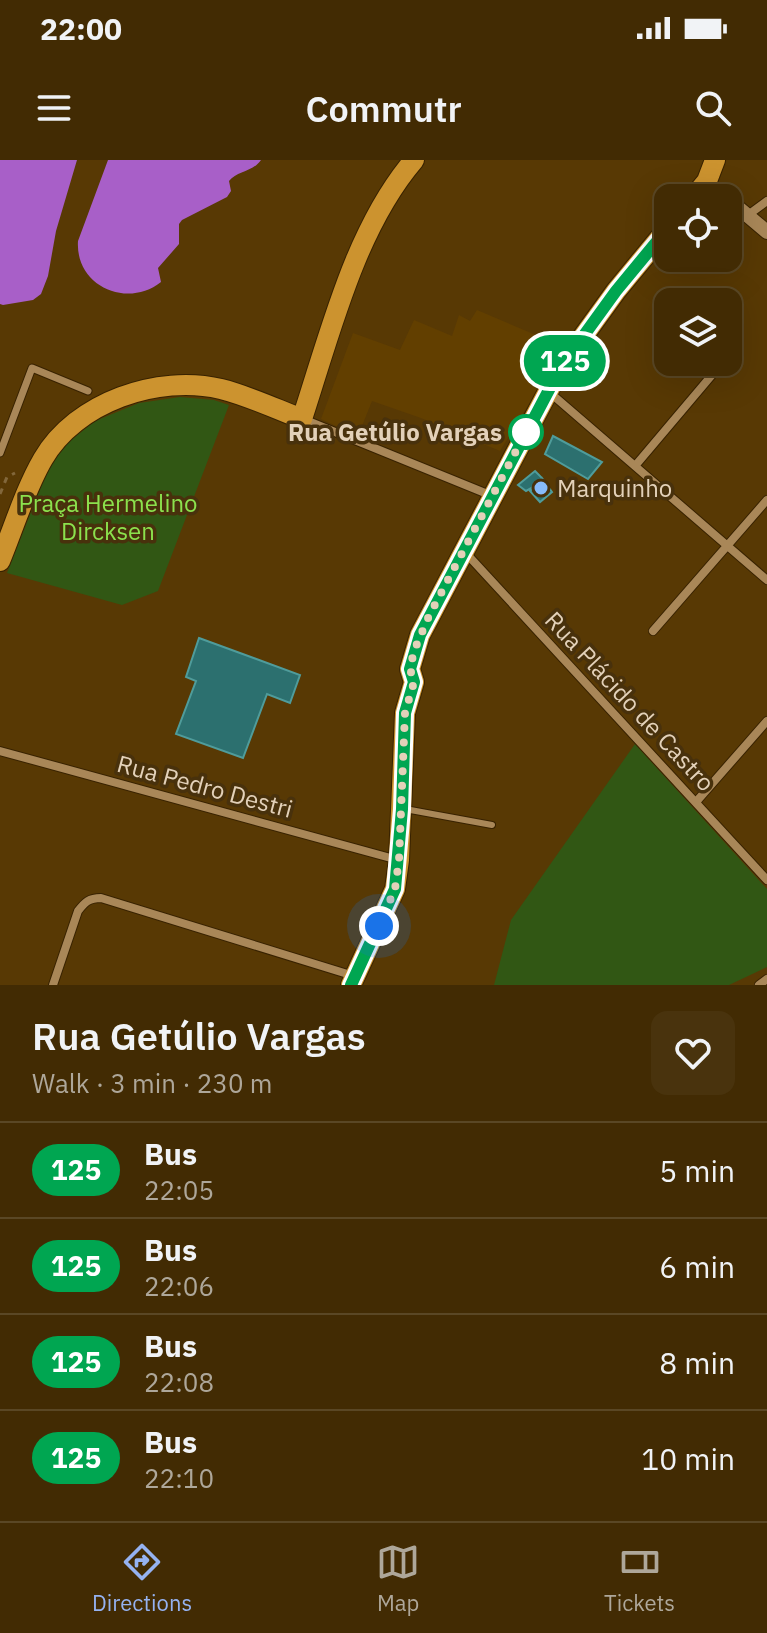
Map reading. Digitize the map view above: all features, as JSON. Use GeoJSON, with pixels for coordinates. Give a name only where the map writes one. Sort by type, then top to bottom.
{"type":"FeatureCollection","features":[{"type":"Feature","properties":{"kind":"main road"},"geometry":{"type":"LineString","coordinates":[[0,561],[43,458],[73,425],[104,403],[135,391],[158,387],[220,389],[302,419],[357,258],[389,196],[414,160]]}},
{"type":"Feature","properties":{"kind":"main road"},"geometry":{"type":"LineString","coordinates":[[705,184],[715,160]]}},
{"type":"Feature","properties":{"kind":"main road"},"geometry":{"type":"LineString","coordinates":[[353,981],[395,889],[402,809],[405,713],[414,682],[410,669],[420,635],[547,391],[583,335],[654,246]]}},
{"type":"Feature","properties":{"kind":"street"},"geometry":{"type":"LineString","coordinates":[[707,181],[711,184]]}},
{"type":"Feature","properties":{"kind":"street"},"geometry":{"type":"LineString","coordinates":[[748,215],[767,201]]}},
{"type":"Feature","properties":{"kind":"street"},"geometry":{"type":"LineString","coordinates":[[742,210],[767,232]]}},
{"type":"Feature","properties":{"kind":"street"},"geometry":{"type":"LineString","coordinates":[[0,453],[32,368],[88,391]]}},
{"type":"Feature","properties":{"kind":"street"},"geometry":{"type":"LineString","coordinates":[[635,466],[711,376]]}},
{"type":"Feature","properties":{"kind":"street"},"geometry":{"type":"LineString","coordinates":[[547,391],[767,580]]}},
{"type":"Feature","properties":{"kind":"street"},"geometry":{"type":"LineString","coordinates":[[302,419],[493,496]]}},
{"type":"Feature","properties":{"kind":"street"},"geometry":{"type":"LineString","coordinates":[[653,631],[767,500]]}},
{"type":"Feature","properties":{"kind":"street","name":"Rua Plácido de Castro"},"geometry":{"type":"LineString","coordinates":[[464,550],[767,880]]}},
{"type":"Feature","properties":{"kind":"street"},"geometry":{"type":"LineString","coordinates":[[696,802],[767,721]]}},
{"type":"Feature","properties":{"kind":"street","name":"Rua Pedro Destri"},"geometry":{"type":"LineString","coordinates":[[0,751],[399,860]]}},
{"type":"Feature","properties":{"kind":"street"},"geometry":{"type":"LineString","coordinates":[[53,985],[78,911],[91,898],[149,911],[353,981]]}},
{"type":"Feature","properties":{"kind":"street"},"geometry":{"type":"LineString","coordinates":[[759,985],[767,979]]}},
{"type":"Feature","properties":{"kind":"lane"},"geometry":{"type":"LineString","coordinates":[[402,809],[492,825]]}},
{"type":"Feature","properties":{"kind":"shaded area"},"geometry":{"type":"Polygon","coordinates":[[[0,160],[77,160],[41,294],[33,300],[3,305],[0,304],[0,160]]]}},
{"type":"Feature","properties":{"kind":"shaded area"},"geometry":{"type":"Polygon","coordinates":[[[108,160],[261,160],[229,181],[231,191],[227,197],[182,220],[179,224],[179,244],[158,268],[161,282],[148,290],[119,293],[94,281],[79,257],[78,241],[108,160]]]}},
{"type":"Feature","properties":{"kind":"shaded area"},"geometry":{"type":"Polygon","coordinates":[[[477,310],[564,347],[500,451],[372,401],[358,436],[321,419],[353,333],[400,350],[414,320],[452,336],[459,315],[470,321],[477,310]]]}},
{"type":"Feature","properties":{"kind":"green space","name":"Praça Hermelino Dircksen"},"geometry":{"type":"Polygon","coordinates":[[[180,397],[214,400],[229,405],[158,591],[122,605],[7,573],[51,461],[71,440],[95,421],[139,403],[180,397]]]}},
{"type":"Feature","properties":{"kind":"green space"},"geometry":{"type":"Polygon","coordinates":[[[635,744],[767,889],[767,967],[729,985],[494,985],[511,920],[635,744]]]}},
{"type":"Feature","properties":{"kind":"building","name":"Marquinho"},"geometry":{"type":"Polygon","coordinates":[[[553,436],[602,462],[588,479],[545,454],[553,436]]]}},
{"type":"Feature","properties":{"kind":"building","name":"Marquinho"},"geometry":{"type":"Polygon","coordinates":[[[535,471],[542,478],[537,485],[526,491],[518,485],[535,471]]]}},
{"type":"Feature","properties":{"kind":"building","name":"Marquinho"},"geometry":{"type":"Polygon","coordinates":[[[542,478],[552,492],[540,502],[530,491],[542,478]]]}},
{"type":"Feature","properties":{"kind":"building"},"geometry":{"type":"Polygon","coordinates":[[[199,638],[300,675],[290,703],[267,694],[243,758],[176,734],[196,681],[186,677],[199,638]]]}},
{"type":"Feature","properties":{"kind":"bus line","name":"125"},"geometry":{"type":"LineString","coordinates":[[351,985],[395,889],[402,809],[405,713],[414,682],[410,669],[420,635],[561,367],[654,245]]}},
{"type":"Feature","properties":{"kind":"place","name":"Rua Getúlio Vargas"},"geometry":{"type":"Point","coordinates":[526,432]}},
{"type":"Feature","properties":{"kind":"place","name":"Marquinho"},"geometry":{"type":"Point","coordinates":[541,488]}},
{"type":"Feature","properties":{"kind":"route"},"geometry":{"type":"LineString","coordinates":[[379,926],[395,889],[399,860],[405,713],[414,682],[410,669],[414,651],[429,616],[526,432]]}}]}
